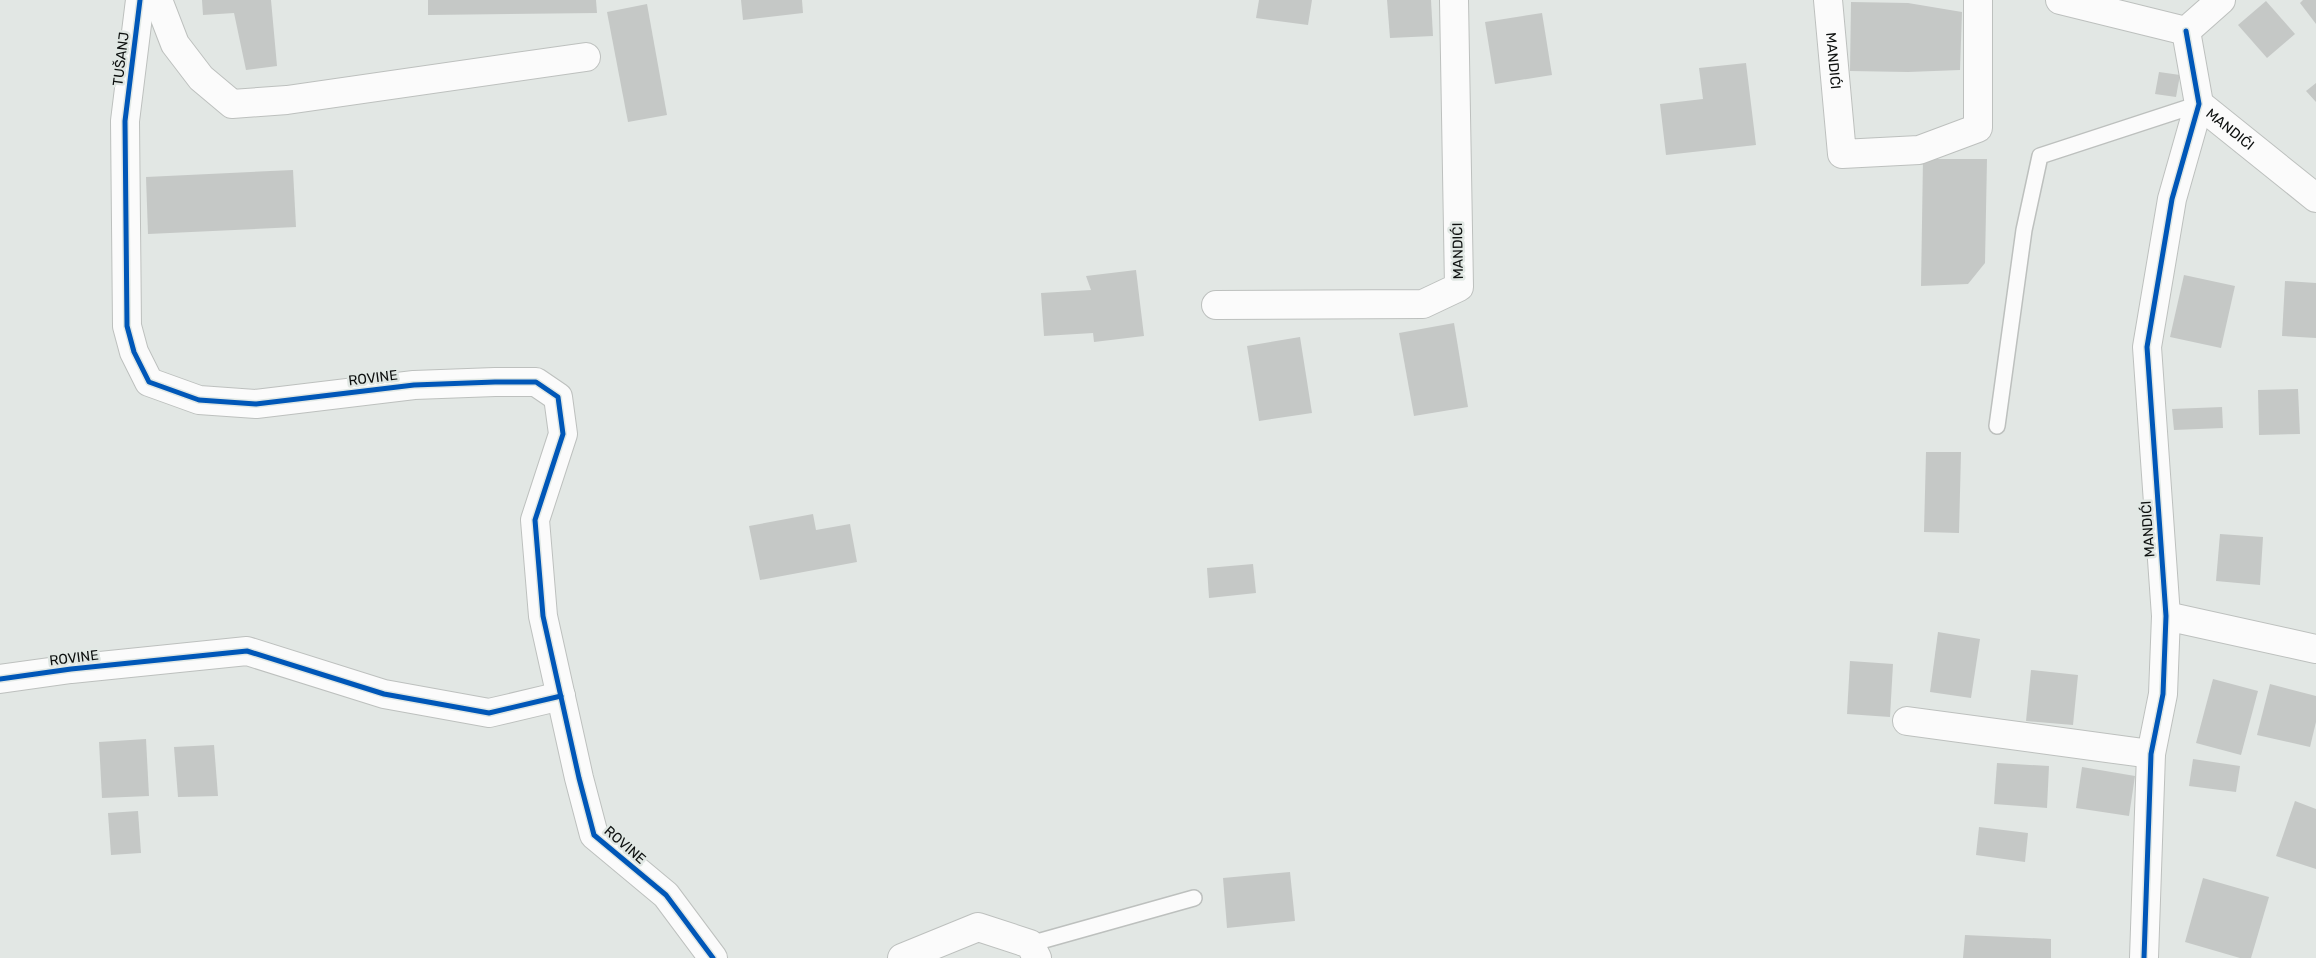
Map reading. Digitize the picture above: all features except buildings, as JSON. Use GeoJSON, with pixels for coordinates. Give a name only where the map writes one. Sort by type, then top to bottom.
{"type":"FeatureCollection","features":[{"type":"Feature","properties":{"kind":"street","name":"TUŠANJ"},"geometry":{"type":"LineString","coordinates":[[125,121],[140,0]]}},
{"type":"Feature","properties":{"kind":"street"},"geometry":{"type":"LineString","coordinates":[[158,0],[174,44],[201,78],[232,104],[287,100],[586,57]]}},
{"type":"Feature","properties":{"kind":"street","name":"MANDIĆI"},"geometry":{"type":"LineString","coordinates":[[1216,305],[1424,304],[1459,287],[1454,0]]}},
{"type":"Feature","properties":{"kind":"street","name":"MANDIĆI"},"geometry":{"type":"LineString","coordinates":[[1828,0],[1842,154],[1919,150],[1978,128],[1978,0]]}},
{"type":"Feature","properties":{"kind":"street"},"geometry":{"type":"LineString","coordinates":[[2060,0],[2186,31]]}},
{"type":"Feature","properties":{"kind":"street"},"geometry":{"type":"LineString","coordinates":[[2186,31],[2221,0]]}},
{"type":"Feature","properties":{"kind":"street"},"geometry":{"type":"LineString","coordinates":[[2186,31],[2199,104]]}},
{"type":"Feature","properties":{"kind":"street","name":"MANDIĆI"},"geometry":{"type":"LineString","coordinates":[[2144,958],[2151,754],[2164,694],[2166,616],[2147,347],[2172,199],[2199,104],[2316,198]]}},
{"type":"Feature","properties":{"kind":"street","name":"ROVINE"},"geometry":{"type":"LineString","coordinates":[[125,121],[127,326],[134,352],[149,382],[199,400],[256,404],[414,384],[495,382],[536,382],[558,397],[563,434],[535,520],[543,616],[579,778],[594,834],[666,895],[713,958]]}},
{"type":"Feature","properties":{"kind":"street"},"geometry":{"type":"LineString","coordinates":[[2166,616],[2316,649]]}},
{"type":"Feature","properties":{"kind":"street","name":"ROVINE"},"geometry":{"type":"LineString","coordinates":[[0,680],[71,669],[247,651],[384,694],[489,713],[561,696]]}},
{"type":"Feature","properties":{"kind":"street"},"geometry":{"type":"LineString","coordinates":[[1906,721],[2151,754]]}},
{"type":"Feature","properties":{"kind":"street"},"geometry":{"type":"LineString","coordinates":[[902,958],[978,927],[1033,951]]}},
{"type":"Feature","properties":{"kind":"lane"},"geometry":{"type":"LineString","coordinates":[[1997,426],[2024,230],[2040,156],[2199,104]]}},
{"type":"Feature","properties":{"kind":"lane"},"geometry":{"type":"LineString","coordinates":[[1033,951],[1194,898]]}},
{"type":"Feature","properties":{"kind":"cycle path"},"geometry":{"type":"LineString","coordinates":[[140,0],[125,121],[127,326],[134,352],[149,382],[199,400],[256,404],[414,385],[495,382],[536,382],[558,397],[563,434],[535,520],[543,616],[579,778],[594,835],[666,895],[713,958]]}},
{"type":"Feature","properties":{"kind":"cycle path"},"geometry":{"type":"LineString","coordinates":[[2144,958],[2151,754],[2163,694],[2166,616],[2147,347],[2172,199],[2199,104],[2186,31]]}},
{"type":"Feature","properties":{"kind":"cycle path"},"geometry":{"type":"LineString","coordinates":[[0,679],[71,669],[247,651],[384,694],[489,713],[561,696]]}}]}
